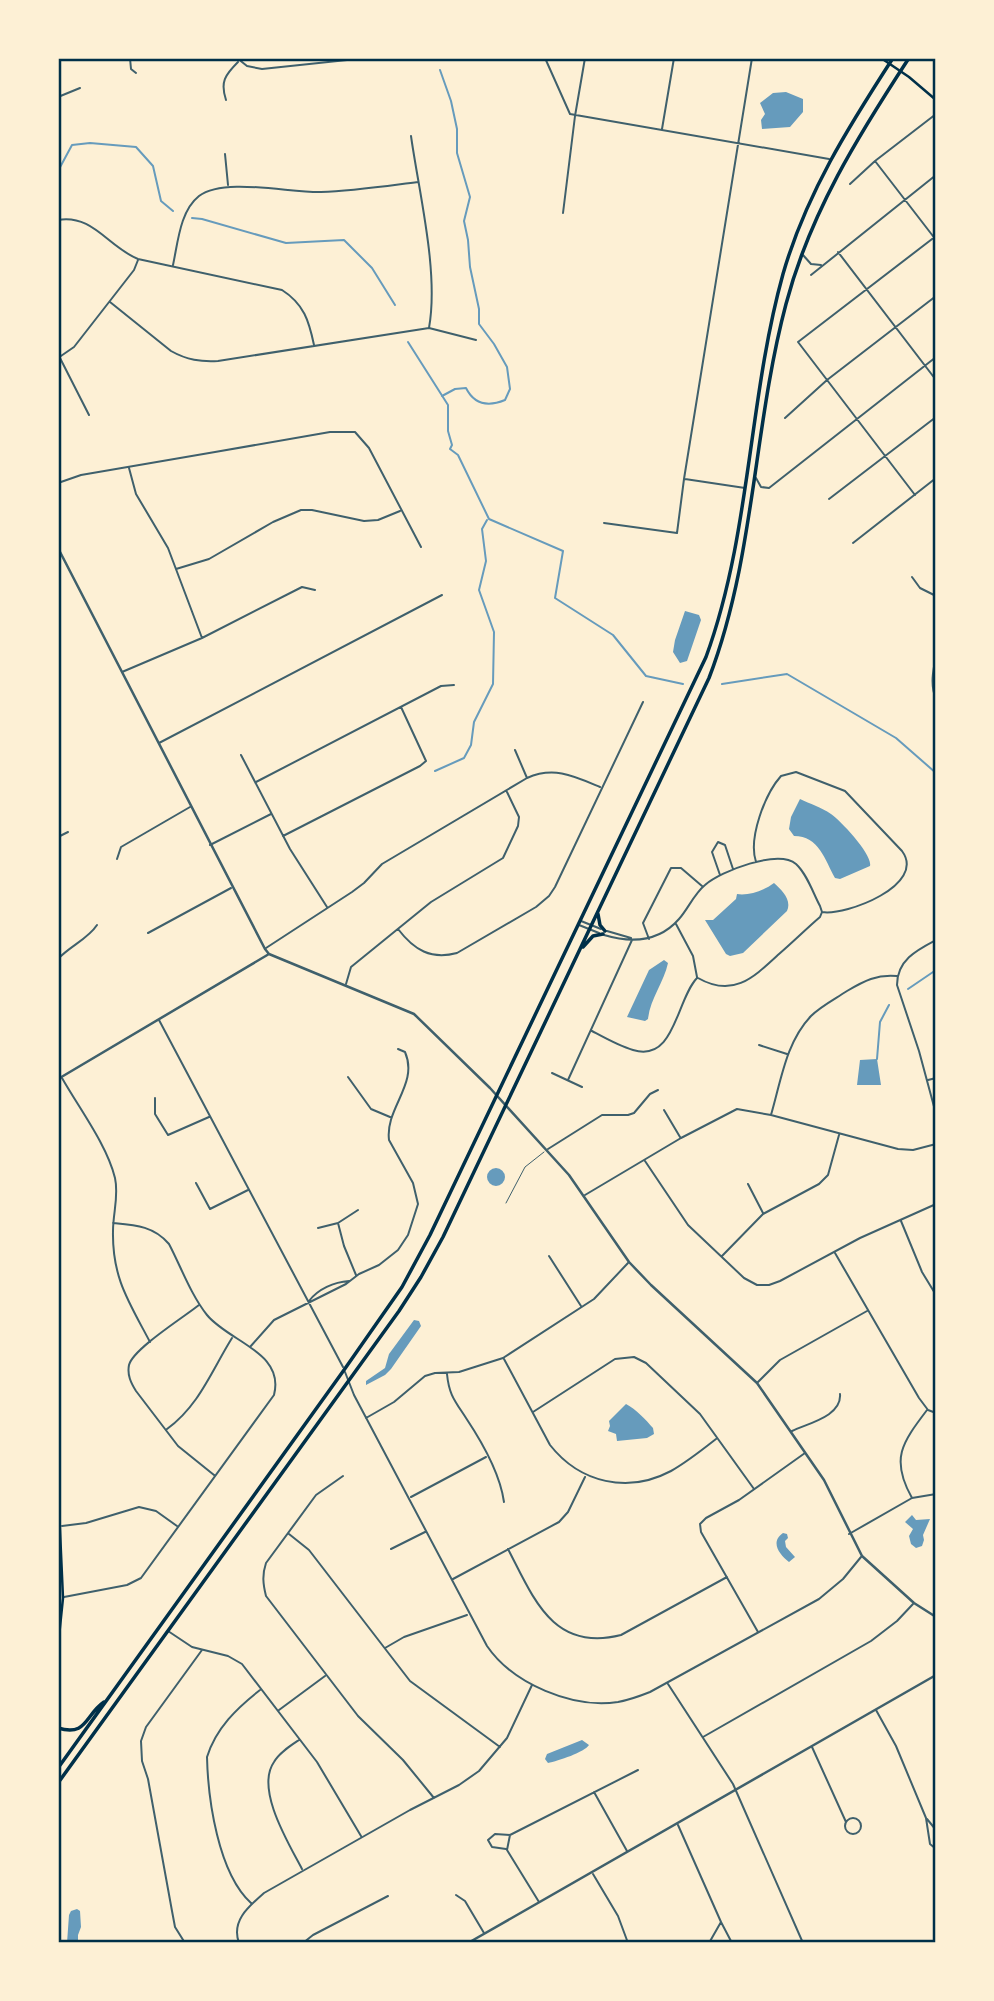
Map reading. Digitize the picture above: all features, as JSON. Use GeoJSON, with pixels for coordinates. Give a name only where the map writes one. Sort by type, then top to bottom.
{"type":"FeatureCollection","features":[{"type":"Feature","properties":{"kind":"highway"},"geometry":{"type":"LineString","coordinates":[[58,1768],[344,1370],[409,1275],[497,1096],[706,657],[727,590],[771,325],[780,288],[802,218],[830,159],[893,58]]}},
{"type":"Feature","properties":{"kind":"highway"},"geometry":{"type":"LineString","coordinates":[[58,1783],[349,1382],[425,1271],[686,729],[718,656],[736,590],[779,335],[802,253],[839,169],[909,58]]}},
{"type":"Feature","properties":{"kind":"highway"},"geometry":{"type":"LineString","coordinates":[[579,951],[593,936],[604,932],[597,912]]}},
{"type":"Feature","properties":{"kind":"highway"},"geometry":{"type":"LineString","coordinates":[[58,1728],[69,1731],[80,1729],[106,1701]]}},
{"type":"Feature","properties":{"kind":"main road"},"geometry":{"type":"LineString","coordinates":[[881,58],[936,100]]}},
{"type":"Feature","properties":{"kind":"main road"},"geometry":{"type":"LineString","coordinates":[[58,1486],[63,1598],[58,1646]]}},
{"type":"Feature","properties":{"kind":"street"},"geometry":{"type":"LineString","coordinates":[[130,58],[131,69],[135,73]]}},
{"type":"Feature","properties":{"kind":"street"},"geometry":{"type":"LineString","coordinates":[[226,100],[222,89],[224,79],[238,59],[262,69],[366,58]]}},
{"type":"Feature","properties":{"kind":"street"},"geometry":{"type":"LineString","coordinates":[[545,58],[570,114],[575,116],[830,159]]}},
{"type":"Feature","properties":{"kind":"street"},"geometry":{"type":"LineString","coordinates":[[563,213],[585,58]]}},
{"type":"Feature","properties":{"kind":"street"},"geometry":{"type":"LineString","coordinates":[[662,130],[674,58]]}},
{"type":"Feature","properties":{"kind":"street"},"geometry":{"type":"LineString","coordinates":[[604,523],[677,533],[752,58]]}},
{"type":"Feature","properties":{"kind":"street"},"geometry":{"type":"LineString","coordinates":[[58,96],[80,88]]}},
{"type":"Feature","properties":{"kind":"street"},"geometry":{"type":"LineString","coordinates":[[850,184],[936,114]]}},
{"type":"Feature","properties":{"kind":"street"},"geometry":{"type":"LineString","coordinates":[[411,136],[432,282],[433,306],[429,328]]}},
{"type":"Feature","properties":{"kind":"street"},"geometry":{"type":"LineString","coordinates":[[225,154],[228,186]]}},
{"type":"Feature","properties":{"kind":"street"},"geometry":{"type":"LineString","coordinates":[[875,161],[936,238],[798,342],[915,495]]}},
{"type":"Feature","properties":{"kind":"street"},"geometry":{"type":"LineString","coordinates":[[811,275],[936,175]]}},
{"type":"Feature","properties":{"kind":"street"},"geometry":{"type":"LineString","coordinates":[[173,266],[183,223],[193,202],[209,190],[228,186],[320,192],[418,182]]}},
{"type":"Feature","properties":{"kind":"street"},"geometry":{"type":"LineString","coordinates":[[58,220],[79,219],[124,253],[138,259],[282,290],[293,298],[306,314],[314,345]]}},
{"type":"Feature","properties":{"kind":"street"},"geometry":{"type":"LineString","coordinates":[[838,252],[936,380]]}},
{"type":"Feature","properties":{"kind":"street"},"geometry":{"type":"LineString","coordinates":[[802,253],[808,262],[822,265]]}},
{"type":"Feature","properties":{"kind":"street"},"geometry":{"type":"LineString","coordinates":[[89,415],[59,358],[74,347],[110,302],[134,271],[138,259]]}},
{"type":"Feature","properties":{"kind":"street"},"geometry":{"type":"LineString","coordinates":[[785,418],[827,380],[936,296]]}},
{"type":"Feature","properties":{"kind":"street"},"geometry":{"type":"LineString","coordinates":[[110,302],[171,351],[191,360],[218,361],[429,328],[475,340]]}},
{"type":"Feature","properties":{"kind":"street"},"geometry":{"type":"LineString","coordinates":[[755,477],[760,486],[769,488],[936,357]]}},
{"type":"Feature","properties":{"kind":"street"},"geometry":{"type":"LineString","coordinates":[[829,499],[936,417]]}},
{"type":"Feature","properties":{"kind":"street"},"geometry":{"type":"LineString","coordinates":[[58,483],[81,475],[330,432],[355,432],[369,448],[421,547]]}},
{"type":"Feature","properties":{"kind":"street"},"geometry":{"type":"LineString","coordinates":[[129,467],[136,494],[168,548],[202,638]]}},
{"type":"Feature","properties":{"kind":"street"},"geometry":{"type":"LineString","coordinates":[[853,543],[936,478]]}},
{"type":"Feature","properties":{"kind":"street"},"geometry":{"type":"LineString","coordinates":[[684,479],[745,488]]}},
{"type":"Feature","properties":{"kind":"street"},"geometry":{"type":"LineString","coordinates":[[176,569],[209,559],[281,518],[301,510],[364,521],[378,520],[400,511]]}},
{"type":"Feature","properties":{"kind":"street"},"geometry":{"type":"LineString","coordinates":[[58,548],[232,888],[269,954],[414,1014],[497,1096],[547,1149],[584,1195],[629,1262],[757,1383],[824,1480],[862,1556],[914,1603],[936,1616]]}},
{"type":"Feature","properties":{"kind":"street"},"geometry":{"type":"LineString","coordinates":[[912,577],[920,588],[936,596]]}},
{"type":"Feature","properties":{"kind":"street"},"geometry":{"type":"LineString","coordinates":[[121,672],[202,638],[302,587],[316,590]]}},
{"type":"Feature","properties":{"kind":"street"},"geometry":{"type":"LineString","coordinates":[[158,743],[442,595]]}},
{"type":"Feature","properties":{"kind":"street"},"geometry":{"type":"LineString","coordinates":[[936,656],[932,681],[932,691],[936,699]]}},
{"type":"Feature","properties":{"kind":"street"},"geometry":{"type":"LineString","coordinates":[[256,782],[441,686],[454,685]]}},
{"type":"Feature","properties":{"kind":"street"},"geometry":{"type":"LineString","coordinates":[[398,929],[416,949],[437,956],[447,956],[457,953],[536,907],[549,896],[643,702]]}},
{"type":"Feature","properties":{"kind":"street"},"geometry":{"type":"LineString","coordinates":[[283,836],[426,761],[401,707]]}},
{"type":"Feature","properties":{"kind":"street"},"geometry":{"type":"LineString","coordinates":[[515,750],[527,778]]}},
{"type":"Feature","properties":{"kind":"street"},"geometry":{"type":"LineString","coordinates":[[242,755],[283,836],[328,908]]}},
{"type":"Feature","properties":{"kind":"street"},"geometry":{"type":"LineString","coordinates":[[265,948],[364,884],[382,864],[527,778],[557,771],[601,788]]}},
{"type":"Feature","properties":{"kind":"street"},"geometry":{"type":"LineString","coordinates":[[757,863],[753,847],[759,818],[781,776],[796,772],[845,791],[902,851],[908,867],[902,877],[880,897],[834,913],[822,912]]}},
{"type":"Feature","properties":{"kind":"street"},"geometry":{"type":"LineString","coordinates":[[346,984],[351,967],[431,902],[503,858],[518,826],[519,817],[506,791]]}},
{"type":"Feature","properties":{"kind":"street"},"geometry":{"type":"LineString","coordinates":[[117,859],[121,847],[190,807]]}},
{"type":"Feature","properties":{"kind":"street"},"geometry":{"type":"LineString","coordinates":[[210,845],[271,814]]}},
{"type":"Feature","properties":{"kind":"street"},"geometry":{"type":"LineString","coordinates":[[58,837],[68,832]]}},
{"type":"Feature","properties":{"kind":"street"},"geometry":{"type":"LineString","coordinates":[[720,875],[712,852],[718,842],[725,845],[733,870]]}},
{"type":"Feature","properties":{"kind":"street"},"geometry":{"type":"LineString","coordinates":[[580,923],[619,937],[642,941],[676,923],[702,887],[720,875],[777,858],[785,858],[796,864],[802,870],[822,912],[820,917],[758,974],[741,984],[723,987],[698,978]]}},
{"type":"Feature","properties":{"kind":"street"},"geometry":{"type":"LineString","coordinates":[[649,939],[643,923],[671,868],[681,868],[702,887]]}},
{"type":"Feature","properties":{"kind":"street"},"geometry":{"type":"LineString","coordinates":[[148,933],[232,888]]}},
{"type":"Feature","properties":{"kind":"street"},"geometry":{"type":"LineString","coordinates":[[676,923],[693,956],[698,978]]}},
{"type":"Feature","properties":{"kind":"street"},"geometry":{"type":"LineString","coordinates":[[58,958],[71,945],[90,934],[97,925]]}},
{"type":"Feature","properties":{"kind":"street"},"geometry":{"type":"LineString","coordinates":[[568,1080],[632,939]]}},
{"type":"Feature","properties":{"kind":"street"},"geometry":{"type":"LineString","coordinates":[[936,940],[904,961],[897,976],[898,995],[936,1114]]}},
{"type":"Feature","properties":{"kind":"street"},"geometry":{"type":"LineString","coordinates":[[150,1342],[116,1275],[113,1223],[117,1202],[116,1181],[110,1162],[60,1078],[269,954]]}},
{"type":"Feature","properties":{"kind":"street"},"geometry":{"type":"LineString","coordinates":[[771,1115],[788,1055],[798,1032],[811,1016],[871,978],[897,976]]}},
{"type":"Feature","properties":{"kind":"street"},"geometry":{"type":"LineString","coordinates":[[591,1031],[638,1052],[659,1047],[670,1034],[686,993],[698,978]]}},
{"type":"Feature","properties":{"kind":"street"},"geometry":{"type":"LineString","coordinates":[[159,1020],[309,1302],[366,1418],[469,1614],[495,1658],[533,1684],[578,1700],[603,1703],[631,1699],[668,1683],[819,1599],[843,1579],[862,1556]]}},
{"type":"Feature","properties":{"kind":"street"},"geometry":{"type":"LineString","coordinates":[[759,1045],[788,1055]]}},
{"type":"Feature","properties":{"kind":"street"},"geometry":{"type":"LineString","coordinates":[[250,1347],[274,1320],[379,1265],[398,1250],[417,1212],[413,1183],[389,1139],[391,1117],[408,1080],[408,1060],[405,1052],[398,1049]]}},
{"type":"Feature","properties":{"kind":"street"},"geometry":{"type":"LineString","coordinates":[[552,1073],[582,1087]]}},
{"type":"Feature","properties":{"kind":"street"},"geometry":{"type":"LineString","coordinates":[[348,1077],[371,1109],[391,1117]]}},
{"type":"Feature","properties":{"kind":"street"},"geometry":{"type":"LineString","coordinates":[[927,1080],[936,1078]]}},
{"type":"Feature","properties":{"kind":"street"},"geometry":{"type":"LineString","coordinates":[[547,1149],[601,1115],[634,1113],[650,1094],[658,1090]]}},
{"type":"Feature","properties":{"kind":"street"},"geometry":{"type":"LineString","coordinates":[[155,1098],[155,1114],[169,1135],[210,1116]]}},
{"type":"Feature","properties":{"kind":"street"},"geometry":{"type":"LineString","coordinates":[[584,1195],[681,1138],[737,1109],[771,1115],[898,1149],[913,1150],[936,1144]]}},
{"type":"Feature","properties":{"kind":"street"},"geometry":{"type":"LineString","coordinates":[[664,1110],[681,1138]]}},
{"type":"Feature","properties":{"kind":"street"},"geometry":{"type":"LineString","coordinates":[[722,1256],[763,1214],[819,1184],[828,1175],[839,1134]]}},
{"type":"Feature","properties":{"kind":"street"},"geometry":{"type":"LineString","coordinates":[[644,1160],[679,1214],[744,1278],[757,1285],[780,1282],[834,1252],[936,1204]]}},
{"type":"Feature","properties":{"kind":"street"},"geometry":{"type":"LineString","coordinates":[[196,1183],[210,1209],[248,1190]]}},
{"type":"Feature","properties":{"kind":"street"},"geometry":{"type":"LineString","coordinates":[[748,1184],[763,1214]]}},
{"type":"Feature","properties":{"kind":"street"},"geometry":{"type":"LineString","coordinates":[[318,1228],[338,1223],[358,1210]]}},
{"type":"Feature","properties":{"kind":"street"},"geometry":{"type":"LineString","coordinates":[[901,1220],[922,1272],[936,1296]]}},
{"type":"Feature","properties":{"kind":"street"},"geometry":{"type":"LineString","coordinates":[[63,1598],[127,1585],[148,1571],[276,1389],[271,1365],[216,1324],[200,1305],[162,1235],[148,1228],[113,1223]]}},
{"type":"Feature","properties":{"kind":"street"},"geometry":{"type":"LineString","coordinates":[[338,1223],[356,1276]]}},
{"type":"Feature","properties":{"kind":"street"},"geometry":{"type":"LineString","coordinates":[[834,1252],[928,1410],[936,1413]]}},
{"type":"Feature","properties":{"kind":"street"},"geometry":{"type":"LineString","coordinates":[[549,1256],[582,1306]]}},
{"type":"Feature","properties":{"kind":"street"},"geometry":{"type":"LineString","coordinates":[[366,1418],[394,1402],[425,1376],[459,1372],[503,1358],[594,1298],[629,1262]]}},
{"type":"Feature","properties":{"kind":"street"},"geometry":{"type":"LineString","coordinates":[[309,1302],[315,1293],[336,1283],[349,1281]]}},
{"type":"Feature","properties":{"kind":"street"},"geometry":{"type":"LineString","coordinates":[[323,1289],[326,1294]]}},
{"type":"Feature","properties":{"kind":"street"},"geometry":{"type":"LineString","coordinates":[[200,1305],[133,1357],[128,1373],[130,1381],[166,1430],[193,1460],[215,1476]]}},
{"type":"Feature","properties":{"kind":"street"},"geometry":{"type":"LineString","coordinates":[[757,1383],[780,1360],[867,1310]]}},
{"type":"Feature","properties":{"kind":"street"},"geometry":{"type":"LineString","coordinates":[[166,1430],[187,1412],[210,1380],[233,1337]]}},
{"type":"Feature","properties":{"kind":"street"},"geometry":{"type":"LineString","coordinates":[[533,1412],[615,1359],[634,1357],[646,1363],[700,1414],[754,1489]]}},
{"type":"Feature","properties":{"kind":"street"},"geometry":{"type":"LineString","coordinates":[[503,1358],[550,1445],[560,1457],[585,1476],[603,1482],[618,1483],[654,1478],[672,1470],[718,1438]]}},
{"type":"Feature","properties":{"kind":"street"},"geometry":{"type":"LineString","coordinates":[[447,1373],[449,1390],[488,1456],[503,1490],[504,1502]]}},
{"type":"Feature","properties":{"kind":"street"},"geometry":{"type":"LineString","coordinates":[[791,1431],[837,1410],[841,1402],[839,1394]]}},
{"type":"Feature","properties":{"kind":"street"},"geometry":{"type":"LineString","coordinates":[[912,1498],[905,1484],[900,1458],[903,1445],[928,1410]]}},
{"type":"Feature","properties":{"kind":"street"},"geometry":{"type":"LineString","coordinates":[[758,1633],[701,1532],[700,1524],[740,1500],[806,1453]]}},
{"type":"Feature","properties":{"kind":"street"},"geometry":{"type":"LineString","coordinates":[[410,1498],[488,1456]]}},
{"type":"Feature","properties":{"kind":"street"},"geometry":{"type":"LineString","coordinates":[[343,1476],[316,1495],[266,1563],[262,1573],[266,1595],[358,1716],[403,1760],[433,1798]]}},
{"type":"Feature","properties":{"kind":"street"},"geometry":{"type":"LineString","coordinates":[[452,1579],[564,1517],[585,1476]]}},
{"type":"Feature","properties":{"kind":"street"},"geometry":{"type":"LineString","coordinates":[[849,1534],[912,1498],[936,1494]]}},
{"type":"Feature","properties":{"kind":"street"},"geometry":{"type":"LineString","coordinates":[[61,1526],[86,1523],[139,1507],[148,1507],[179,1527]]}},
{"type":"Feature","properties":{"kind":"street"},"geometry":{"type":"LineString","coordinates":[[391,1549],[426,1531]]}},
{"type":"Feature","properties":{"kind":"street"},"geometry":{"type":"LineString","coordinates":[[288,1534],[309,1550],[401,1671],[423,1692],[500,1748]]}},
{"type":"Feature","properties":{"kind":"street"},"geometry":{"type":"LineString","coordinates":[[508,1549],[536,1603],[546,1616],[556,1624],[589,1638],[604,1639],[621,1635],[727,1577]]}},
{"type":"Feature","properties":{"kind":"street"},"geometry":{"type":"LineString","coordinates":[[703,1737],[871,1641],[897,1621],[914,1603]]}},
{"type":"Feature","properties":{"kind":"street"},"geometry":{"type":"LineString","coordinates":[[384,1649],[404,1637],[469,1614]]}},
{"type":"Feature","properties":{"kind":"street"},"geometry":{"type":"LineString","coordinates":[[167,1630],[192,1647],[236,1659],[328,1778],[362,1837]]}},
{"type":"Feature","properties":{"kind":"street"},"geometry":{"type":"LineString","coordinates":[[185,1943],[176,1927],[172,1911],[140,1749],[146,1727],[202,1650]]}},
{"type":"Feature","properties":{"kind":"street"},"geometry":{"type":"LineString","coordinates":[[278,1710],[325,1675]]}},
{"type":"Feature","properties":{"kind":"street"},"geometry":{"type":"LineString","coordinates":[[468,1943],[936,1675]]}},
{"type":"Feature","properties":{"kind":"street"},"geometry":{"type":"LineString","coordinates":[[668,1683],[735,1789],[803,1943]]}},
{"type":"Feature","properties":{"kind":"street"},"geometry":{"type":"LineString","coordinates":[[239,1943],[236,1928],[251,1903],[277,1885],[479,1771],[512,1730],[533,1684]]}},
{"type":"Feature","properties":{"kind":"street"},"geometry":{"type":"LineString","coordinates":[[251,1903],[234,1882],[224,1855],[216,1828],[207,1757],[210,1745],[224,1723],[261,1689]]}},
{"type":"Feature","properties":{"kind":"street"},"geometry":{"type":"LineString","coordinates":[[875,1710],[893,1739],[926,1818],[930,1844],[936,1849]]}},
{"type":"Feature","properties":{"kind":"street"},"geometry":{"type":"LineString","coordinates":[[299,1740],[274,1762],[269,1779],[277,1822],[303,1870]]}},
{"type":"Feature","properties":{"kind":"street"},"geometry":{"type":"LineString","coordinates":[[811,1746],[849,1834],[854,1835],[861,1830],[858,1819],[850,1818],[846,1822]]}},
{"type":"Feature","properties":{"kind":"street"},"geometry":{"type":"LineString","coordinates":[[507,1850],[492,1847],[488,1840],[495,1834],[510,1835],[638,1770]]}},
{"type":"Feature","properties":{"kind":"street"},"geometry":{"type":"LineString","coordinates":[[594,1792],[628,1852]]}},
{"type":"Feature","properties":{"kind":"street"},"geometry":{"type":"LineString","coordinates":[[926,1818],[936,1830]]}},
{"type":"Feature","properties":{"kind":"street"},"geometry":{"type":"LineString","coordinates":[[678,1824],[732,1943]]}},
{"type":"Feature","properties":{"kind":"street"},"geometry":{"type":"LineString","coordinates":[[510,1835],[507,1850],[540,1903]]}},
{"type":"Feature","properties":{"kind":"street"},"geometry":{"type":"LineString","coordinates":[[592,1873],[618,1916],[628,1943]]}},
{"type":"Feature","properties":{"kind":"street"},"geometry":{"type":"LineString","coordinates":[[456,1895],[465,1901],[485,1934]]}},
{"type":"Feature","properties":{"kind":"street"},"geometry":{"type":"LineString","coordinates":[[303,1943],[387,1896]]}},
{"type":"Feature","properties":{"kind":"street"},"geometry":{"type":"LineString","coordinates":[[709,1943],[721,1922]]}},
{"type":"Feature","properties":{"kind":"lane"},"geometry":{"type":"LineString","coordinates":[[506,1203],[525,1167],[547,1149]]}},
{"type":"Feature","properties":{"kind":"water"},"geometry":{"type":"Polygon","coordinates":[[[786,92],[803,99],[803,112],[790,127],[762,129],[761,120],[765,114],[760,103],[773,93],[786,92]]]}},
{"type":"Feature","properties":{"kind":"water"},"geometry":{"type":"Polygon","coordinates":[[[685,611],[699,615],[701,620],[687,661],[680,663],[673,652],[685,611]]]}},
{"type":"Feature","properties":{"kind":"water"},"geometry":{"type":"Polygon","coordinates":[[[800,799],[836,818],[867,854],[870,866],[840,879],[835,878],[820,850],[810,840],[794,836],[789,829],[791,817],[800,799]]]}},
{"type":"Feature","properties":{"kind":"water"},"geometry":{"type":"Polygon","coordinates":[[[774,883],[787,899],[787,911],[743,953],[730,956],[726,954],[705,920],[713,920],[736,899],[737,894],[757,892],[774,883]]]}},
{"type":"Feature","properties":{"kind":"water"},"geometry":{"type":"Polygon","coordinates":[[[664,960],[668,963],[651,1004],[648,1019],[645,1021],[627,1017],[649,970],[664,960]]]}},
{"type":"Feature","properties":{"kind":"water"},"geometry":{"type":"Polygon","coordinates":[[[877,1059],[881,1085],[857,1085],[860,1060],[877,1059]]]}},
{"type":"Feature","properties":{"kind":"water"},"geometry":{"type":"Polygon","coordinates":[[[492,1168],[500,1168],[505,1177],[503,1184],[492,1186],[487,1181],[487,1173],[492,1168]]]}},
{"type":"Feature","properties":{"kind":"water"},"geometry":{"type":"Polygon","coordinates":[[[414,1320],[419,1321],[421,1326],[391,1369],[366,1385],[366,1381],[385,1368],[389,1354],[414,1320]]]}},
{"type":"Feature","properties":{"kind":"water"},"geometry":{"type":"Polygon","coordinates":[[[626,1404],[653,1428],[654,1434],[647,1438],[617,1441],[616,1434],[608,1431],[609,1421],[626,1404]]]}},
{"type":"Feature","properties":{"kind":"water"},"geometry":{"type":"Polygon","coordinates":[[[912,1515],[916,1520],[930,1519],[923,1535],[922,1546],[916,1548],[911,1544],[909,1536],[913,1529],[905,1522],[912,1515]]]}},
{"type":"Feature","properties":{"kind":"water"},"geometry":{"type":"Polygon","coordinates":[[[783,1533],[787,1534],[788,1538],[785,1541],[786,1547],[795,1557],[789,1562],[779,1552],[777,1544],[783,1533]]]}},
{"type":"Feature","properties":{"kind":"water"},"geometry":{"type":"Polygon","coordinates":[[[582,1740],[589,1745],[582,1750],[548,1763],[545,1759],[547,1754],[582,1740]]]}},
{"type":"Feature","properties":{"kind":"water"},"geometry":{"type":"Polygon","coordinates":[[[77,1909],[80,1911],[81,1927],[78,1943],[67,1943],[69,1915],[77,1909]]]}},
{"type":"Feature","properties":{"kind":"waterway"},"geometry":{"type":"LineString","coordinates":[[440,70],[451,101],[457,129],[457,153],[470,197],[464,221],[479,309],[479,324],[507,367],[510,389],[505,400],[493,403],[477,401],[466,388],[455,389],[442,396]]}},
{"type":"Feature","properties":{"kind":"waterway"},"geometry":{"type":"LineString","coordinates":[[58,171],[72,145],[90,143],[136,147],[153,166],[161,201],[173,211]]}},
{"type":"Feature","properties":{"kind":"waterway"},"geometry":{"type":"LineString","coordinates":[[192,218],[286,243],[344,240],[372,268],[395,305]]}},
{"type":"Feature","properties":{"kind":"waterway"},"geometry":{"type":"LineString","coordinates":[[408,342],[448,405],[448,431],[452,445],[450,449],[458,455],[489,519],[563,551],[555,598],[613,635],[646,676],[683,684]]}},
{"type":"Feature","properties":{"kind":"waterway"},"geometry":{"type":"LineString","coordinates":[[435,771],[464,758],[471,745],[474,722],[493,684],[494,632],[479,590],[486,561],[482,529],[487,520]]}},
{"type":"Feature","properties":{"kind":"waterway"},"geometry":{"type":"LineString","coordinates":[[722,684],[787,674],[896,738],[936,773]]}},
{"type":"Feature","properties":{"kind":"waterway"},"geometry":{"type":"LineString","coordinates":[[908,989],[936,970]]}},
{"type":"Feature","properties":{"kind":"waterway"},"geometry":{"type":"LineString","coordinates":[[877,1059],[880,1022],[889,1005]]}}]}
